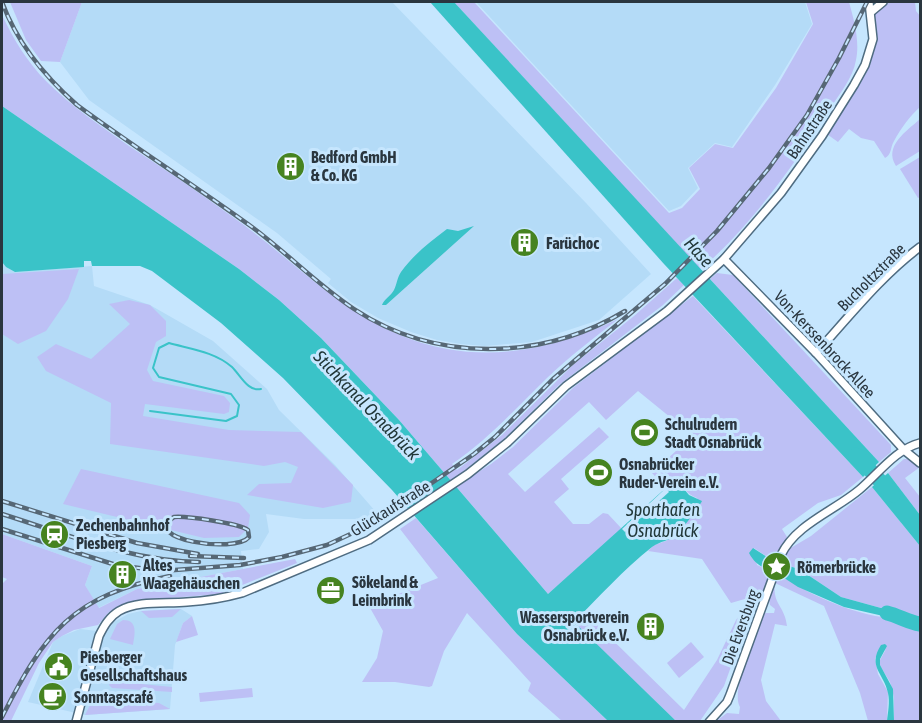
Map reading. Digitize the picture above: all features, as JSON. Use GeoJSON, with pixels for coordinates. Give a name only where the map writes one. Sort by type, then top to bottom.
{"type":"FeatureCollection","features":[{"type":"Feature","properties":{"kind":"street","name":"Bahnstraße"},"geometry":{"type":"LineString","coordinates":[[724,259],[781,193],[822,136],[854,85],[870,52],[873,39],[869,2]]}},
{"type":"Feature","properties":{"kind":"street"},"geometry":{"type":"LineString","coordinates":[[871,12],[883,2]]}},
{"type":"Feature","properties":{"kind":"street","name":"Bucholtzstraße"},"geometry":{"type":"LineString","coordinates":[[816,353],[858,306],[908,256],[921,247]]}},
{"type":"Feature","properties":{"kind":"street","name":"Glückaufstraße"},"geometry":{"type":"LineString","coordinates":[[76,722],[99,636],[105,624],[120,610],[138,605],[189,602],[242,593],[348,550],[395,524],[468,474],[508,442],[566,386],[682,297],[708,271],[724,259]]}},
{"type":"Feature","properties":{"kind":"street","name":"Von-Kerssenbrock-Allee"},"geometry":{"type":"LineString","coordinates":[[724,259],[816,353],[904,450]]}},
{"type":"Feature","properties":{"kind":"street","name":"Die Eversburg"},"geometry":{"type":"LineString","coordinates":[[709,721],[727,702],[781,555],[797,534],[858,491],[904,450],[921,442]]}},
{"type":"Feature","properties":{"kind":"street"},"geometry":{"type":"LineString","coordinates":[[904,450],[921,463]]}},
{"type":"Feature","properties":{"kind":"shaded area"},"geometry":{"type":"Polygon","coordinates":[[[10,2],[82,2],[60,62],[41,61],[26,40],[10,2]]]}},
{"type":"Feature","properties":{"kind":"shaded area"},"geometry":{"type":"Polygon","coordinates":[[[82,2],[392,2],[586,203],[651,274],[599,320],[532,342],[485,346],[461,344],[411,332],[378,318],[351,302],[328,283],[331,279],[277,233],[89,100],[60,62],[82,2]]]}},
{"type":"Feature","properties":{"kind":"shaded area"},"geometry":{"type":"Polygon","coordinates":[[[454,2],[474,2],[669,213],[682,208],[700,189],[689,168],[715,144],[733,148],[776,88],[813,24],[806,2],[849,2],[856,31],[857,53],[852,73],[845,86],[771,194],[737,234],[700,270],[454,2]]]}},
{"type":"Feature","properties":{"kind":"shaded area"},"geometry":{"type":"Polygon","coordinates":[[[476,2],[805,2],[812,24],[775,85],[732,147],[715,143],[688,168],[698,188],[681,206],[669,211],[476,2]]]}},
{"type":"Feature","properties":{"kind":"shaded area"},"geometry":{"type":"Polygon","coordinates":[[[883,2],[915,2],[916,11],[920,16],[920,107],[903,127],[889,155],[885,158],[874,141],[861,138],[849,129],[838,142],[824,132],[870,52],[871,12],[883,2]]]}},
{"type":"Feature","properties":{"kind":"shaded area"},"geometry":{"type":"Polygon","coordinates":[[[2,15],[16,42],[33,67],[66,100],[230,215],[331,295],[357,313],[385,328],[414,340],[447,349],[492,352],[535,348],[577,336],[618,319],[547,378],[490,434],[452,464],[457,470],[502,435],[574,364],[677,278],[684,285],[663,305],[559,385],[505,438],[460,474],[464,481],[513,447],[574,387],[693,296],[863,477],[841,495],[818,503],[782,529],[787,537],[775,562],[754,548],[757,565],[771,571],[762,594],[731,603],[702,559],[648,551],[684,527],[689,516],[700,507],[697,498],[687,492],[678,477],[666,488],[652,473],[691,437],[638,391],[606,420],[589,402],[508,474],[525,492],[599,427],[609,437],[561,479],[569,489],[554,502],[573,524],[589,524],[603,513],[608,514],[622,529],[548,594],[399,420],[321,338],[279,300],[239,269],[2,106],[2,15]]]}},
{"type":"Feature","properties":{"kind":"shaded area"},"geometry":{"type":"Polygon","coordinates":[[[920,119],[920,151],[896,166],[892,152],[894,146],[903,134],[920,119]]]}},
{"type":"Feature","properties":{"kind":"shaded area"},"geometry":{"type":"Polygon","coordinates":[[[920,157],[920,197],[918,198],[900,169],[920,157]]]}},
{"type":"Feature","properties":{"kind":"shaded area"},"geometry":{"type":"Polygon","coordinates":[[[2,262],[15,272],[92,266],[94,286],[150,305],[213,341],[267,389],[279,410],[335,465],[376,512],[366,519],[304,519],[266,514],[269,532],[259,549],[241,551],[243,569],[137,589],[98,608],[85,585],[92,566],[2,534],[2,262]]]}},
{"type":"Feature","properties":{"kind":"shaded area"},"geometry":{"type":"Polygon","coordinates":[[[79,269],[68,299],[46,331],[18,344],[2,334],[2,274],[79,269]]]}},
{"type":"Feature","properties":{"kind":"shaded area"},"geometry":{"type":"Polygon","coordinates":[[[717,273],[733,275],[891,445],[891,452],[879,462],[710,279],[717,273]]]}},
{"type":"Feature","properties":{"kind":"shaded area"},"geometry":{"type":"Polygon","coordinates":[[[129,300],[150,305],[166,321],[166,336],[156,342],[147,370],[153,381],[224,396],[230,403],[229,412],[224,414],[145,404],[143,416],[229,430],[301,432],[353,485],[351,502],[323,508],[247,495],[259,484],[291,483],[298,467],[285,462],[264,466],[110,444],[111,403],[46,371],[37,357],[56,344],[91,359],[130,324],[109,304],[129,300]]]}},
{"type":"Feature","properties":{"kind":"shaded area"},"geometry":{"type":"Polygon","coordinates":[[[904,459],[911,459],[920,467],[905,478],[920,497],[920,515],[888,473],[904,459]]]}},
{"type":"Feature","properties":{"kind":"shaded area"},"geometry":{"type":"Polygon","coordinates":[[[81,469],[239,503],[250,515],[248,528],[239,537],[204,538],[63,504],[81,469]]]}},
{"type":"Feature","properties":{"kind":"shaded area"},"geometry":{"type":"Polygon","coordinates":[[[872,487],[920,546],[920,721],[894,721],[894,697],[890,682],[880,666],[880,660],[886,649],[875,658],[878,674],[888,692],[887,721],[868,721],[860,693],[824,606],[775,583],[775,596],[787,626],[775,624],[761,680],[766,701],[781,721],[715,722],[727,713],[739,714],[738,689],[741,677],[765,613],[774,613],[775,609],[770,605],[769,599],[778,574],[814,595],[855,611],[895,618],[899,613],[841,597],[799,569],[782,564],[789,549],[811,536],[872,487]]]}},
{"type":"Feature","properties":{"kind":"shaded area"},"geometry":{"type":"Polygon","coordinates":[[[416,518],[517,634],[608,721],[562,721],[528,691],[531,683],[467,613],[444,651],[432,686],[395,682],[362,682],[377,658],[383,631],[369,606],[438,578],[400,529],[416,518]]]}},
{"type":"Feature","properties":{"kind":"shaded area"},"geometry":{"type":"Polygon","coordinates":[[[2,534],[92,566],[85,585],[99,608],[137,589],[295,559],[297,563],[220,594],[132,601],[109,612],[98,625],[74,630],[62,636],[53,642],[39,663],[11,721],[2,721],[2,584],[7,579],[2,577],[2,534]]]}},
{"type":"Feature","properties":{"kind":"shaded area"},"geometry":{"type":"Polygon","coordinates":[[[181,609],[192,616],[183,623],[175,645],[170,709],[85,715],[28,702],[53,642],[62,636],[80,629],[106,632],[114,622],[128,614],[141,611],[181,609]]]}},
{"type":"Feature","properties":{"kind":"shaded area"},"geometry":{"type":"Polygon","coordinates":[[[181,609],[172,617],[149,618],[141,611],[181,609]]]}},
{"type":"Feature","properties":{"kind":"shaded area"},"geometry":{"type":"Polygon","coordinates":[[[748,610],[751,611],[724,686],[700,721],[676,721],[573,622],[584,612],[684,710],[717,660],[736,620],[748,610]]]}},
{"type":"Feature","properties":{"kind":"shaded area"},"geometry":{"type":"Polygon","coordinates":[[[192,616],[198,635],[176,642],[183,623],[192,616]]]}},
{"type":"Feature","properties":{"kind":"shaded area"},"geometry":{"type":"Polygon","coordinates":[[[123,620],[133,625],[135,632],[133,645],[110,639],[117,624],[123,620]]]}},
{"type":"Feature","properties":{"kind":"shaded area"},"geometry":{"type":"Polygon","coordinates":[[[691,642],[704,657],[679,678],[667,663],[691,642]]]}},
{"type":"Feature","properties":{"kind":"shaded area"},"geometry":{"type":"Polygon","coordinates":[[[111,681],[172,687],[172,692],[112,688],[109,685],[111,681]]]}},
{"type":"Feature","properties":{"kind":"shaded area"},"geometry":{"type":"Polygon","coordinates":[[[252,688],[253,697],[200,702],[199,693],[252,688]]]}},
{"type":"Feature","properties":{"kind":"shaded area"},"geometry":{"type":"Polygon","coordinates":[[[105,699],[105,704],[127,706],[128,701],[159,703],[170,709],[85,715],[91,703],[105,699]]]}},
{"type":"Feature","properties":{"kind":"water"},"geometry":{"type":"Polygon","coordinates":[[[430,2],[454,2],[879,462],[863,477],[664,264],[430,2]]]}},
{"type":"Feature","properties":{"kind":"water"},"geometry":{"type":"Polygon","coordinates":[[[2,106],[239,269],[279,300],[321,338],[399,420],[548,594],[678,477],[683,476],[686,480],[684,489],[689,495],[702,501],[691,518],[674,536],[652,547],[632,564],[574,622],[676,721],[608,721],[517,634],[392,490],[283,378],[221,323],[152,271],[140,266],[92,266],[91,261],[84,261],[84,267],[15,272],[6,267],[2,262],[2,106]]]}},
{"type":"Feature","properties":{"kind":"water"},"geometry":{"type":"Polygon","coordinates":[[[474,226],[386,305],[382,305],[394,290],[401,272],[428,244],[447,229],[458,231],[474,226]]]}},
{"type":"Feature","properties":{"kind":"water"},"geometry":{"type":"Polygon","coordinates":[[[888,473],[920,515],[920,546],[872,487],[888,473]]]}},
{"type":"Feature","properties":{"kind":"water"},"geometry":{"type":"Polygon","coordinates":[[[753,548],[775,562],[771,571],[753,560],[749,553],[753,548]]]}},
{"type":"Feature","properties":{"kind":"water"},"geometry":{"type":"Polygon","coordinates":[[[782,564],[799,569],[841,597],[899,613],[905,617],[905,621],[844,607],[798,587],[778,574],[782,564]]]}},
{"type":"Feature","properties":{"kind":"water"},"geometry":{"type":"Polygon","coordinates":[[[881,645],[887,646],[880,659],[880,665],[893,689],[894,721],[887,721],[888,693],[876,665],[877,653],[881,645]]]}},
{"type":"Feature","properties":{"kind":"pier"},"geometry":{"type":"Polygon","coordinates":[[[666,488],[669,492],[625,532],[622,529],[666,488]]]}},
{"type":"Feature","properties":{"kind":"waterway"},"geometry":{"type":"LineString","coordinates":[[150,411],[226,421],[237,416],[239,405],[231,394],[159,377],[153,368],[159,348],[169,343],[218,358],[232,367],[248,386],[261,389]]}},
{"type":"Feature","properties":{"kind":"waterway","name":"Hase"},"geometry":{"type":"LineString","coordinates":[[856,455],[893,495]]}},
{"type":"Feature","properties":{"kind":"waterway"},"geometry":{"type":"LineString","coordinates":[[887,613],[920,624]]}},
{"type":"Feature","properties":{"kind":"railway"},"geometry":{"type":"LineString","coordinates":[[2,2],[15,31],[33,58],[53,82],[77,105],[252,227],[341,300],[386,327],[419,339],[454,347],[489,349],[524,347],[559,339],[593,327],[625,311]]}},
{"type":"Feature","properties":{"kind":"railway"},"geometry":{"type":"LineString","coordinates":[[2,529],[116,565],[162,571],[240,565],[282,557],[327,545],[372,524],[495,437],[553,379],[665,284],[717,231],[769,168],[807,115],[867,2]]}},
{"type":"Feature","properties":{"kind":"railway"},"geometry":{"type":"LineString","coordinates":[[2,501],[137,543],[198,554]]}},
{"type":"Feature","properties":{"kind":"railway"},"geometry":{"type":"LineString","coordinates":[[2,514],[123,552],[199,562]]}},
{"type":"Feature","properties":{"kind":"railway"},"geometry":{"type":"LineString","coordinates":[[174,517],[200,519],[242,527],[248,530],[249,537],[240,542],[226,544],[193,542],[169,532],[167,525],[174,517]]}},
{"type":"Feature","properties":{"kind":"railway"},"geometry":{"type":"LineString","coordinates":[[190,556],[244,558]]}},
{"type":"Feature","properties":{"kind":"railway"},"geometry":{"type":"LineString","coordinates":[[2,717],[33,662],[48,640],[65,622],[85,607],[108,595],[136,584],[170,576]]}},
{"type":"Feature","properties":{"kind":"place","name":"Bedford GmbH & Co. KG"},"geometry":{"type":"Point","coordinates":[290,166]}},
{"type":"Feature","properties":{"kind":"place","name":"Farüchoc"},"geometry":{"type":"Point","coordinates":[525,243]}},
{"type":"Feature","properties":{"kind":"place","name":"Schulrudern Stadt Osnabrück"},"geometry":{"type":"Point","coordinates":[644,433]}},
{"type":"Feature","properties":{"kind":"place","name":"Osnabrücker Ruder-Verein e.V."},"geometry":{"type":"Point","coordinates":[598,473]}},
{"type":"Feature","properties":{"kind":"place","name":"Zechenbahnhof Piesberg"},"geometry":{"type":"Point","coordinates":[55,534]}},
{"type":"Feature","properties":{"kind":"place","name":"Römerbrücke"},"geometry":{"type":"Point","coordinates":[776,567]}},
{"type":"Feature","properties":{"kind":"place","name":"Altes Waagehäuschen"},"geometry":{"type":"Point","coordinates":[122,574]}},
{"type":"Feature","properties":{"kind":"place","name":"Sökeland & Leimbrink"},"geometry":{"type":"Point","coordinates":[331,591]}},
{"type":"Feature","properties":{"kind":"place","name":"Wassersportverein Osnabrück e.V."},"geometry":{"type":"Point","coordinates":[650,626]}},
{"type":"Feature","properties":{"kind":"place","name":"Piesberger Gesellschaftshaus"},"geometry":{"type":"Point","coordinates":[59,666]}},
{"type":"Feature","properties":{"kind":"place","name":"Sonntagscafé"},"geometry":{"type":"Point","coordinates":[53,697]}},
{"type":"Feature","properties":{"kind":"water label","name":"Stichkanal Osnabrück"},"geometry":{"type":"Point","coordinates":[367,405]}},
{"type":"Feature","properties":{"kind":"water label","name":"Sporthafen Osnabrück"},"geometry":{"type":"Point","coordinates":[663,519]}}]}
